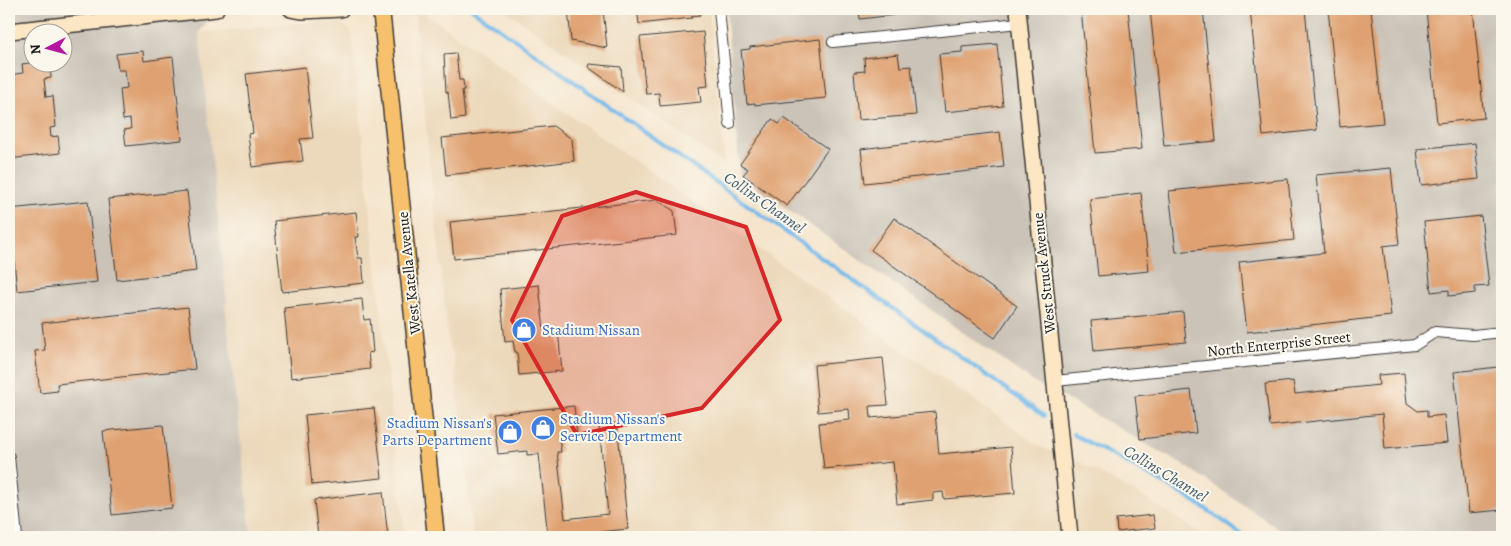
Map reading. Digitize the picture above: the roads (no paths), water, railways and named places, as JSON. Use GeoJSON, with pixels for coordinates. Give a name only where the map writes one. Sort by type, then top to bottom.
{"type":"FeatureCollection","features":[{"type":"Feature","properties":{"kind":"main road","name":"West Katella Avenue"},"geometry":{"type":"LineString","coordinates":[[381,9],[436,537]]}},
{"type":"Feature","properties":{"kind":"street"},"geometry":{"type":"LineString","coordinates":[[9,31],[216,9]]}},
{"type":"Feature","properties":{"kind":"street"},"geometry":{"type":"LineString","coordinates":[[291,9],[303,11],[342,9]]}},
{"type":"Feature","properties":{"kind":"street"},"geometry":{"type":"LineString","coordinates":[[718,9],[730,124]]}},
{"type":"Feature","properties":{"kind":"street"},"geometry":{"type":"LineString","coordinates":[[833,42],[1018,16]]}},
{"type":"Feature","properties":{"kind":"street","name":"West Struck Avenue"},"geometry":{"type":"LineString","coordinates":[[1018,16],[1070,537]]}},
{"type":"Feature","properties":{"kind":"street","name":"North Enterprise Street"},"geometry":{"type":"LineString","coordinates":[[1055,381],[1415,345],[1435,332],[1473,336],[1502,332]]}},
{"type":"Feature","properties":{"kind":"street"},"geometry":{"type":"LineString","coordinates":[[9,457],[17,537]]}},
{"type":"Feature","properties":{"kind":"waterway","name":"Collins Channel"},"geometry":{"type":"LineString","coordinates":[[472,9],[1044,416]]}},
{"type":"Feature","properties":{"kind":"waterway","name":"Collins Channel"},"geometry":{"type":"LineString","coordinates":[[1073,434],[1183,494],[1244,537]]}},
{"type":"Feature","properties":{"kind":"place","name":"Stadium Nissan"},"geometry":{"type":"Point","coordinates":[524,330]}},
{"type":"Feature","properties":{"kind":"place","name":"Stadium Nissan's Service Department"},"geometry":{"type":"Point","coordinates":[543,428]}},
{"type":"Feature","properties":{"kind":"place","name":"Stadium Nissan's Parts Department"},"geometry":{"type":"Point","coordinates":[510,432]}}]}
